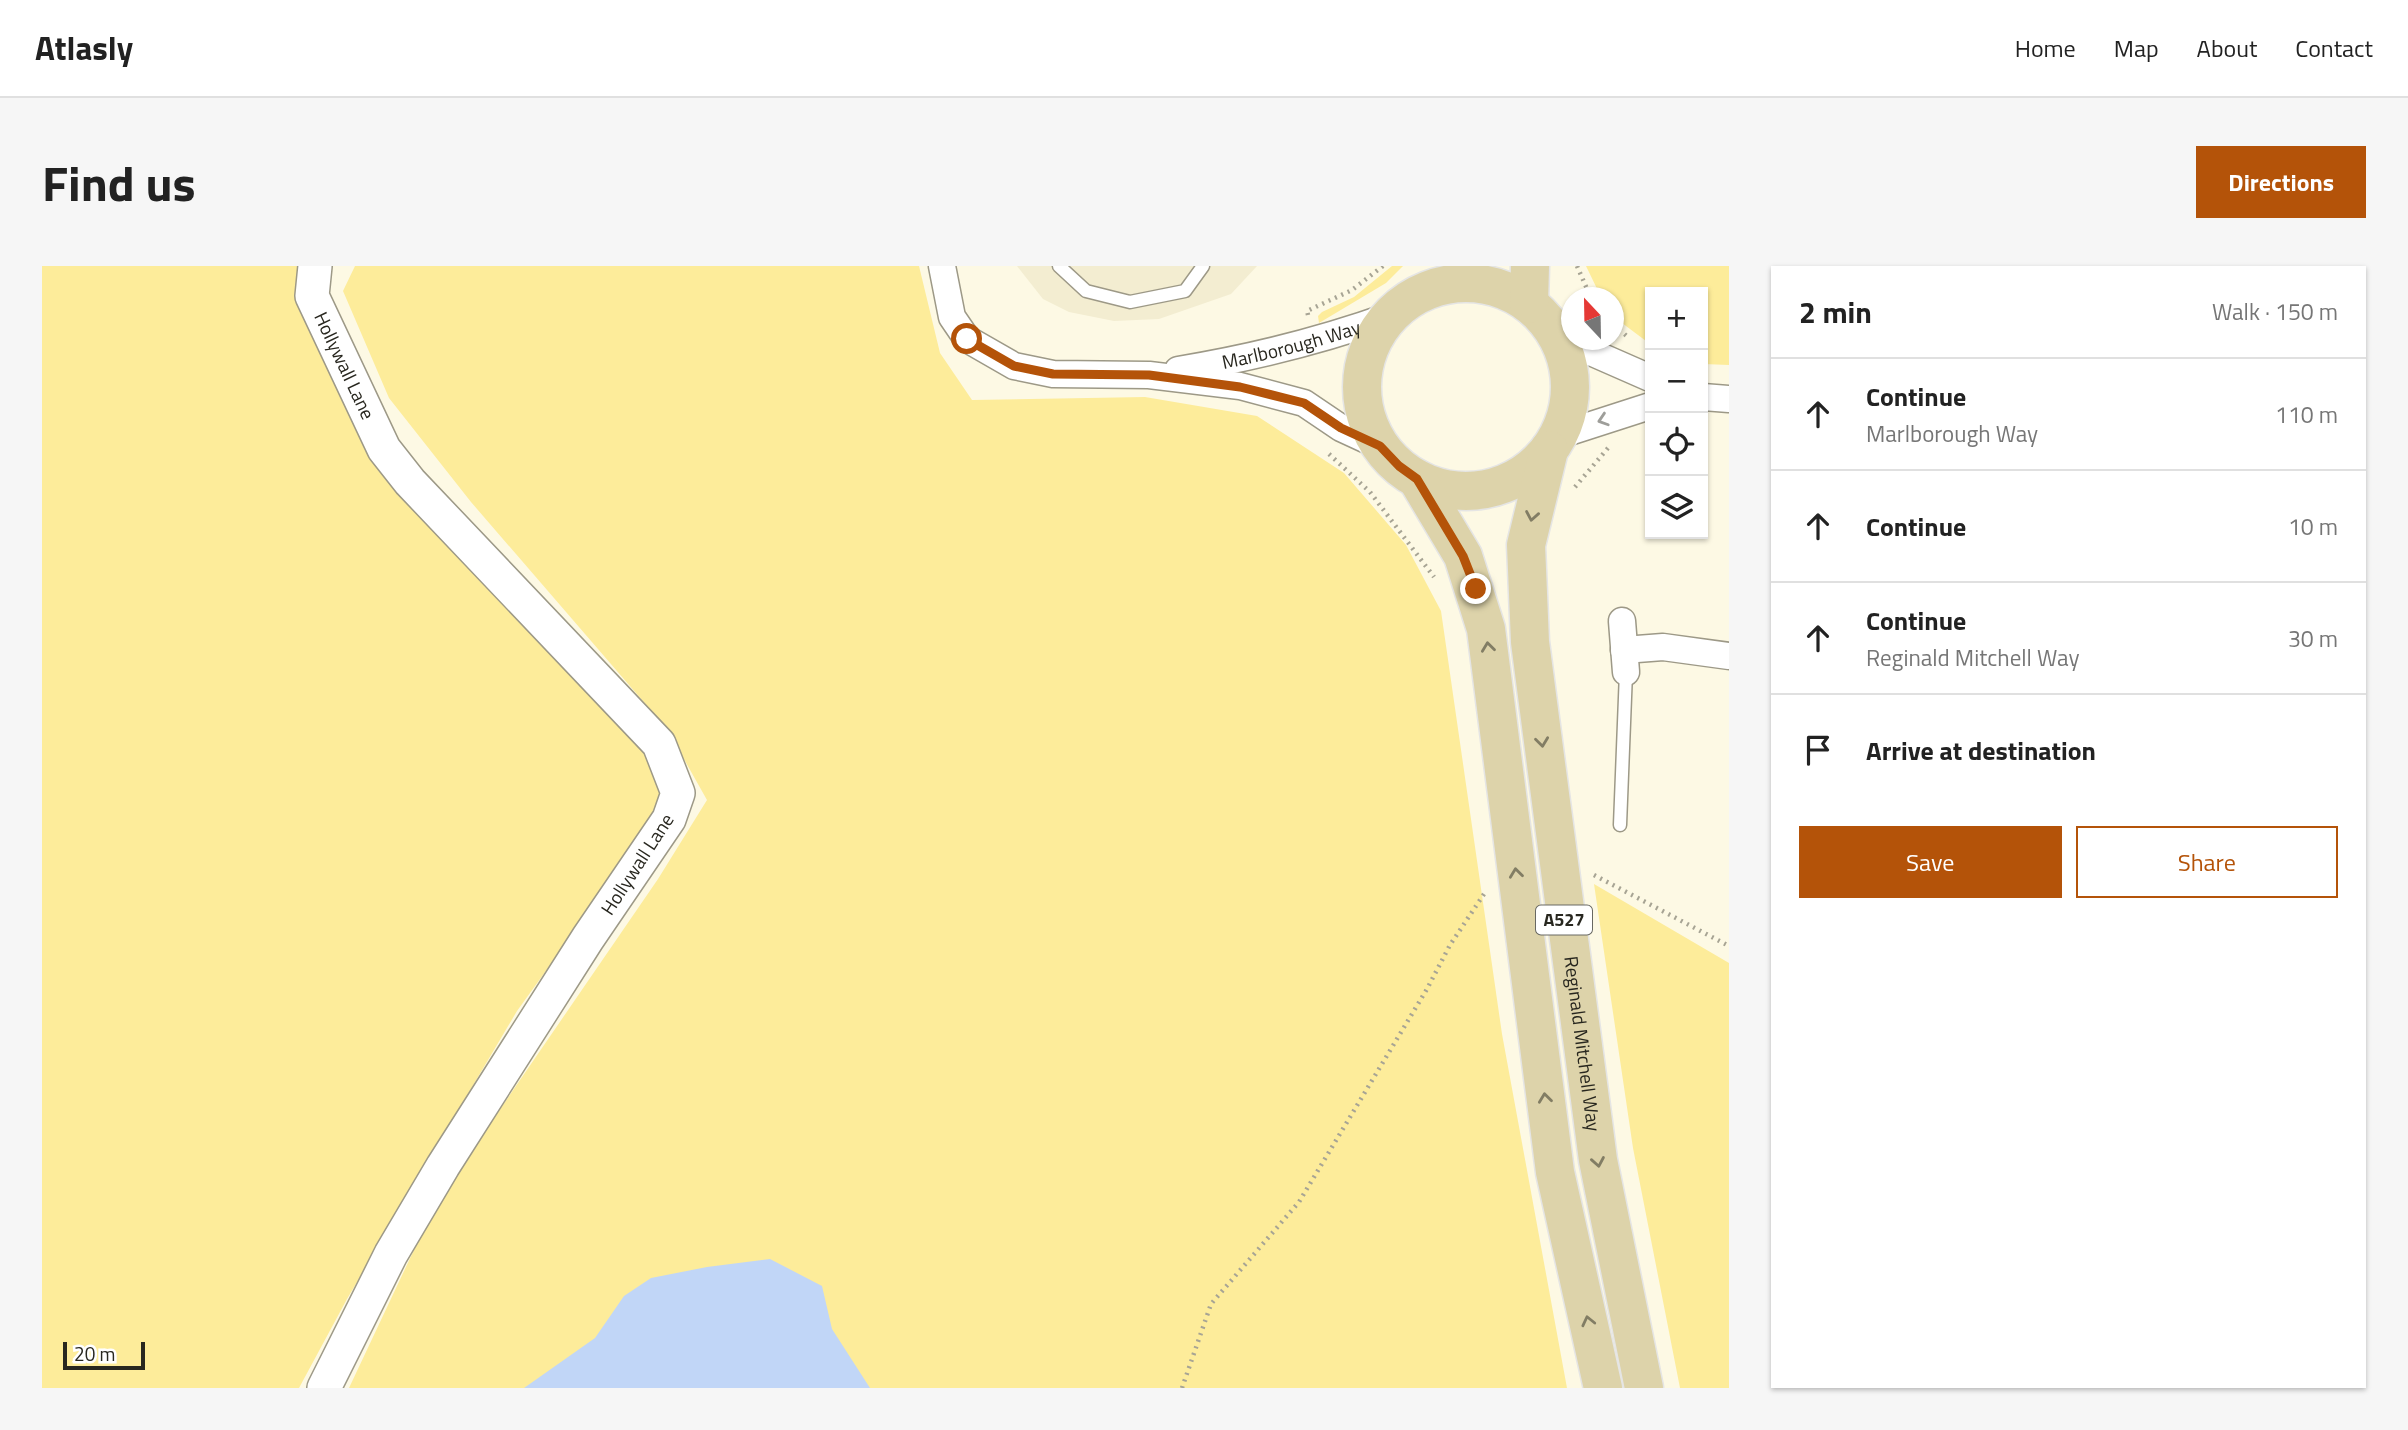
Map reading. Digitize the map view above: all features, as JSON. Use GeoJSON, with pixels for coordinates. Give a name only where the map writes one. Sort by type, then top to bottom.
{"type":"FeatureCollection","features":[{"type":"Feature","properties":{"kind":"main road"},"geometry":{"type":"LineString","coordinates":[[1530,266],[1555,326],[1569,370],[1570,398],[1553,443],[1525,472],[1487,488],[1457,490],[1417,479],[1399,466],[1380,446],[1364,411],[1362,375],[1368,350],[1415,292],[1442,286],[1476,284],[1509,293],[1555,326]]}},
{"type":"Feature","properties":{"kind":"main road","name":"Reginald Mitchell Way"},"geometry":{"type":"LineString","coordinates":[[1553,443],[1527,545],[1530,642],[1598,1160],[1644,1388]]}},
{"type":"Feature","properties":{"kind":"main road","name":"A527"},"geometry":{"type":"LineString","coordinates":[[1417,479],[1463,556],[1486,629],[1555,1172],[1602,1388]]}},
{"type":"Feature","properties":{"kind":"street","name":"Hollywall Lane"},"geometry":{"type":"LineString","coordinates":[[315,266],[313,296],[384,449],[410,482],[659,744],[678,793],[670,819],[588,938],[404,1232],[324,1388]]}},
{"type":"Feature","properties":{"kind":"street","name":"Marlborough Way"},"geometry":{"type":"LineString","coordinates":[[942,266],[951,317],[967,339],[1006,361],[1053,374],[1149,375],[1240,387],[1304,403],[1341,428],[1380,446]]}},
{"type":"Feature","properties":{"kind":"street","name":"Marlborough Way"},"geometry":{"type":"LineString","coordinates":[[1149,375],[1247,359],[1327,338],[1415,292]]}},
{"type":"Feature","properties":{"kind":"street"},"geometry":{"type":"LineString","coordinates":[[1555,326],[1593,354],[1645,376]]}},
{"type":"Feature","properties":{"kind":"street"},"geometry":{"type":"LineString","coordinates":[[1708,397],[1729,399]]}},
{"type":"Feature","properties":{"kind":"street"},"geometry":{"type":"LineString","coordinates":[[1553,443],[1645,409]]}},
{"type":"Feature","properties":{"kind":"street"},"geometry":{"type":"LineString","coordinates":[[1622,621],[1625,661],[1662,647],[1729,656]]}},
{"type":"Feature","properties":{"kind":"lane"},"geometry":{"type":"LineString","coordinates":[[1059,266],[1086,291],[1130,302],[1185,290],[1203,266]]}},
{"type":"Feature","properties":{"kind":"lane"},"geometry":{"type":"LineString","coordinates":[[1620,825],[1625,661]]}},
{"type":"Feature","properties":{"kind":"path"},"geometry":{"type":"LineString","coordinates":[[1310,321],[1307,311],[1352,290],[1384,266]]}},
{"type":"Feature","properties":{"kind":"path"},"geometry":{"type":"LineString","coordinates":[[1577,266],[1586,287]]}},
{"type":"Feature","properties":{"kind":"path"},"geometry":{"type":"LineString","coordinates":[[1570,495],[1613,443]]}},
{"type":"Feature","properties":{"kind":"path"},"geometry":{"type":"LineString","coordinates":[[1588,884],[1586,871],[1729,946]]}},
{"type":"Feature","properties":{"kind":"path"},"geometry":{"type":"LineString","coordinates":[[1182,1388],[1211,1304],[1299,1202],[1427,989],[1450,945],[1492,882]]}},
{"type":"Feature","properties":{"kind":"shaded area"},"geometry":{"type":"Polygon","coordinates":[[[42,266],[301,266],[304,300],[467,554],[658,768],[661,811],[517,1011],[347,1299],[299,1388],[42,1388],[42,266]]]}},
{"type":"Feature","properties":{"kind":"shaded area"},"geometry":{"type":"Polygon","coordinates":[[[355,266],[919,266],[940,353],[972,400],[1145,397],[1257,416],[1344,473],[1406,545],[1441,611],[1502,1034],[1567,1388],[349,1388],[437,1201],[658,879],[707,800],[667,729],[471,502],[389,398],[343,291],[355,266]]]}},
{"type":"Feature","properties":{"kind":"shaded area"},"geometry":{"type":"Polygon","coordinates":[[[1017,266],[1257,266],[1231,294],[1159,319],[1114,321],[1069,312],[1043,299],[1017,266]]]}},
{"type":"Feature","properties":{"kind":"shaded area"},"geometry":{"type":"Polygon","coordinates":[[[1392,266],[1403,266],[1386,283],[1319,323],[1318,316],[1322,312],[1354,297],[1392,266]]]}},
{"type":"Feature","properties":{"kind":"shaded area"},"geometry":{"type":"Polygon","coordinates":[[[1586,266],[1729,266],[1729,365],[1708,364],[1708,287],[1645,287],[1645,340],[1624,324],[1624,287],[1596,287],[1586,266]]]}},
{"type":"Feature","properties":{"kind":"shaded area"},"geometry":{"type":"Polygon","coordinates":[[[1594,884],[1729,963],[1729,1388],[1680,1388],[1633,1148],[1594,884]]]}},
{"type":"Feature","properties":{"kind":"water"},"geometry":{"type":"Polygon","coordinates":[[[770,1259],[822,1286],[832,1329],[870,1388],[524,1388],[595,1338],[624,1296],[651,1278],[770,1259]]]}},
{"type":"Feature","properties":{"kind":"route"},"geometry":{"type":"LineString","coordinates":[[967,339],[1014,366],[1053,374],[1149,375],[1240,387],[1304,403],[1341,428],[1380,446],[1399,466],[1417,479],[1463,556],[1476,589]]}}]}
